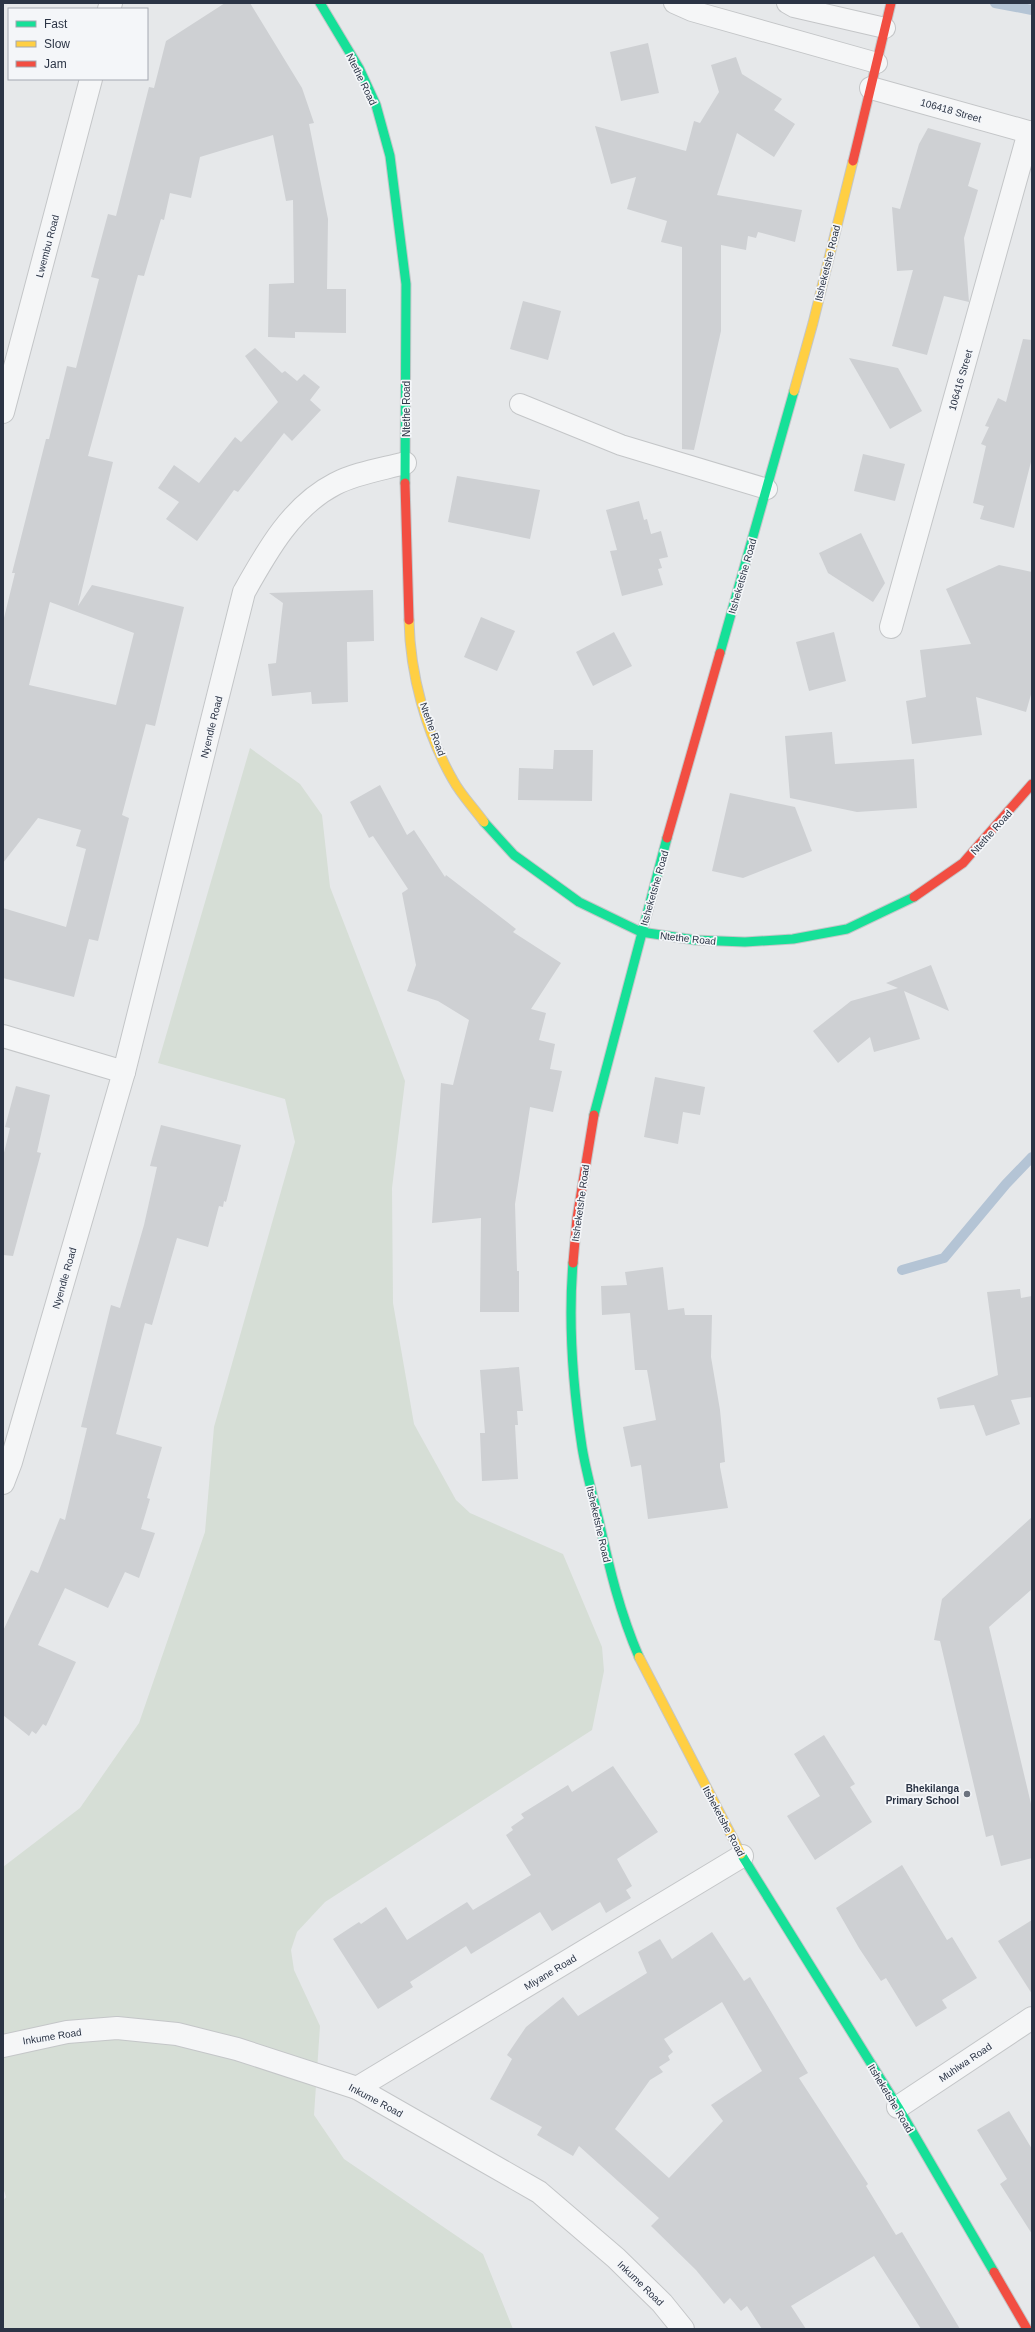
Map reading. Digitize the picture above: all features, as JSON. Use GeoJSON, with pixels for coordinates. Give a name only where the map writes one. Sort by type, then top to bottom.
{"type":"FeatureCollection","features":[{"type":"Feature","properties":{"kind":"street","name":"Ntethe Road"},"geometry":{"type":"LineString","coordinates":[[320,3],[359,68],[376,105],[390,156],[406,284],[405,463],[409,636],[415,678],[431,731],[453,781],[486,824],[514,855],[579,902],[641,932],[695,940],[745,942],[793,939],[847,929],[923,893],[963,863],[990,834],[1032,784]]}},
{"type":"Feature","properties":{"kind":"street","name":"Itsheketshe Road"},"geometry":{"type":"LineString","coordinates":[[891,3],[813,323],[641,932],[597,1098],[577,1218],[570,1287],[574,1381],[582,1448],[625,1624],[646,1674],[742,1856],[898,2107],[1027,2329]]}},
{"type":"Feature","properties":{"kind":"street","name":"Lwembu Road"},"geometry":{"type":"LineString","coordinates":[[3,412],[91,80]]}},
{"type":"Feature","properties":{"kind":"street","name":"106418 Street"},"geometry":{"type":"LineString","coordinates":[[871,88],[1030,133]]}},
{"type":"Feature","properties":{"kind":"street","name":"106416 Street"},"geometry":{"type":"LineString","coordinates":[[891,627],[1030,133]]}},
{"type":"Feature","properties":{"kind":"street","name":"Nyendle Road"},"geometry":{"type":"LineString","coordinates":[[3,1483],[11,1462],[124,1072],[244,592],[283,529],[306,506],[336,484],[405,463]]}},
{"type":"Feature","properties":{"kind":"street"},"geometry":{"type":"LineString","coordinates":[[3,1036],[124,1072]]}},
{"type":"Feature","properties":{"kind":"street","name":"Miyane Road"},"geometry":{"type":"LineString","coordinates":[[357,2088],[742,1856]]}},
{"type":"Feature","properties":{"kind":"street","name":"Muhlwa Road"},"geometry":{"type":"LineString","coordinates":[[898,2107],[1032,2018]]}},
{"type":"Feature","properties":{"kind":"street","name":"Inkume Road"},"geometry":{"type":"LineString","coordinates":[[3,2046],[67,2032],[117,2028],[176,2034],[237,2049],[357,2088],[539,2192],[616,2258],[662,2303],[683,2329]]}},
{"type":"Feature","properties":{"kind":"lane"},"geometry":{"type":"LineString","coordinates":[[674,3],[692,11],[877,63]]}},
{"type":"Feature","properties":{"kind":"lane"},"geometry":{"type":"LineString","coordinates":[[787,3],[794,7],[885,28]]}},
{"type":"Feature","properties":{"kind":"lane"},"geometry":{"type":"LineString","coordinates":[[520,404],[621,445],[767,489]]}},
{"type":"Feature","properties":{"kind":"shaded area"},"geometry":{"type":"Polygon","coordinates":[[[250,748],[300,784],[322,815],[330,887],[405,1081],[392,1188],[393,1303],[414,1424],[456,1500],[470,1513],[563,1554],[602,1647],[604,1671],[592,1730],[325,1902],[297,1932],[291,1950],[294,1970],[320,2026],[314,2115],[344,2159],[483,2254],[513,2329],[3,2329],[3,2201],[6,2197],[3,2187],[3,1867],[80,1808],[139,1723],[205,1532],[214,1427],[295,1142],[285,1099],[158,1063],[250,748]]]}},
{"type":"Feature","properties":{"kind":"building"},"geometry":{"type":"Polygon","coordinates":[[[225,3],[250,3],[302,88],[314,123],[309,124],[328,219],[327,289],[346,289],[346,333],[295,332],[295,338],[268,337],[269,284],[294,283],[293,200],[286,201],[273,135],[200,157],[191,198],[170,193],[164,220],[161,219],[144,276],[138,275],[88,456],[113,462],[78,606],[92,585],[184,607],[155,726],[146,724],[122,815],[129,818],[98,941],[89,939],[74,997],[3,978],[3,908],[66,927],[86,849],[76,846],[81,830],[38,818],[3,863],[3,622],[15,573],[12,573],[46,439],[49,439],[67,366],[76,368],[99,279],[91,277],[108,214],[116,216],[149,87],[154,88],[166,41],[225,3]],[[50,602],[29,685],[116,705],[134,633],[50,602]]]}},
{"type":"Feature","properties":{"kind":"building"},"geometry":{"type":"Polygon","coordinates":[[[648,43],[659,93],[621,101],[610,52],[648,43]]]}},
{"type":"Feature","properties":{"kind":"building"},"geometry":{"type":"Polygon","coordinates":[[[736,57],[742,74],[782,99],[774,110],[795,124],[774,157],[737,133],[717,195],[802,210],[795,242],[758,232],[756,238],[748,236],[746,250],[721,245],[721,331],[694,450],[682,449],[682,247],[661,242],[667,221],[627,209],[636,177],[611,184],[595,126],[686,151],[694,121],[700,123],[719,92],[711,65],[736,57]]]}},
{"type":"Feature","properties":{"kind":"building"},"geometry":{"type":"Polygon","coordinates":[[[928,128],[981,143],[968,186],[978,190],[964,238],[969,302],[944,296],[927,355],[892,346],[913,270],[897,271],[892,207],[900,209],[919,144],[928,128]]]}},
{"type":"Feature","properties":{"kind":"building"},"geometry":{"type":"Polygon","coordinates":[[[523,301],[561,311],[548,360],[510,349],[523,301]]]}},
{"type":"Feature","properties":{"kind":"building"},"geometry":{"type":"Polygon","coordinates":[[[1023,339],[1032,340],[1032,458],[1014,528],[980,519],[984,506],[973,503],[986,446],[981,444],[989,427],[985,426],[998,398],[1006,402],[1023,339]]]}},
{"type":"Feature","properties":{"kind":"building"},"geometry":{"type":"Polygon","coordinates":[[[255,348],[282,373],[285,371],[297,381],[304,374],[320,387],[310,400],[321,410],[292,441],[284,433],[238,492],[234,490],[197,541],[166,519],[179,502],[158,488],[174,465],[199,483],[235,437],[241,442],[278,402],[245,356],[255,348]]]}},
{"type":"Feature","properties":{"kind":"building"},"geometry":{"type":"Polygon","coordinates":[[[849,358],[898,368],[922,411],[890,429],[849,358]]]}},
{"type":"Feature","properties":{"kind":"building"},"geometry":{"type":"Polygon","coordinates":[[[863,454],[905,464],[895,501],[854,491],[863,454]]]}},
{"type":"Feature","properties":{"kind":"building"},"geometry":{"type":"Polygon","coordinates":[[[457,476],[540,490],[530,539],[448,522],[457,476]]]}},
{"type":"Feature","properties":{"kind":"building"},"geometry":{"type":"Polygon","coordinates":[[[639,501],[644,520],[647,519],[651,534],[661,531],[668,557],[659,559],[662,568],[658,569],[663,585],[622,596],[610,551],[617,550],[606,510],[639,501]]]}},
{"type":"Feature","properties":{"kind":"building"},"geometry":{"type":"Polygon","coordinates":[[[861,533],[885,583],[873,602],[828,573],[819,553],[861,533]]]}},
{"type":"Feature","properties":{"kind":"building"},"geometry":{"type":"Polygon","coordinates":[[[999,565],[1032,572],[1032,691],[1026,712],[976,697],[982,735],[912,744],[906,701],[926,697],[920,650],[971,644],[946,589],[999,565]]]}},
{"type":"Feature","properties":{"kind":"building"},"geometry":{"type":"Polygon","coordinates":[[[373,590],[374,641],[347,642],[348,702],[312,704],[311,692],[272,696],[268,664],[276,663],[283,603],[269,593],[373,590]]]}},
{"type":"Feature","properties":{"kind":"building"},"geometry":{"type":"Polygon","coordinates":[[[481,617],[515,631],[497,671],[464,657],[481,617]]]}},
{"type":"Feature","properties":{"kind":"building"},"geometry":{"type":"Polygon","coordinates":[[[614,632],[632,666],[593,686],[576,652],[614,632]]]}},
{"type":"Feature","properties":{"kind":"building"},"geometry":{"type":"Polygon","coordinates":[[[834,632],[846,681],[809,691],[796,642],[834,632]]]}},
{"type":"Feature","properties":{"kind":"building"},"geometry":{"type":"Polygon","coordinates":[[[832,732],[835,764],[914,759],[917,808],[857,812],[790,798],[785,736],[832,732]]]}},
{"type":"Feature","properties":{"kind":"building"},"geometry":{"type":"Polygon","coordinates":[[[554,750],[593,750],[592,801],[518,800],[519,768],[553,769],[554,750]]]}},
{"type":"Feature","properties":{"kind":"building"},"geometry":{"type":"Polygon","coordinates":[[[380,785],[407,835],[414,830],[445,877],[446,875],[516,929],[513,932],[561,963],[531,1009],[546,1013],[539,1040],[555,1044],[550,1069],[562,1071],[553,1112],[530,1107],[515,1204],[517,1271],[519,1271],[519,1312],[480,1312],[481,1218],[432,1223],[441,1083],[453,1085],[469,1020],[438,1001],[407,991],[416,965],[402,893],[408,889],[373,836],[369,838],[350,802],[380,785]]]}},
{"type":"Feature","properties":{"kind":"building"},"geometry":{"type":"Polygon","coordinates":[[[730,793],[795,807],[812,851],[743,878],[712,871],[730,793]]]}},
{"type":"Feature","properties":{"kind":"building"},"geometry":{"type":"Polygon","coordinates":[[[931,965],[949,1011],[904,991],[920,1039],[874,1052],[870,1037],[838,1063],[813,1031],[851,1001],[898,988],[886,983],[931,965]]]}},
{"type":"Feature","properties":{"kind":"building"},"geometry":{"type":"Polygon","coordinates":[[[655,1077],[705,1087],[700,1115],[683,1112],[678,1144],[644,1137],[655,1077]]]}},
{"type":"Feature","properties":{"kind":"building"},"geometry":{"type":"Polygon","coordinates":[[[16,1086],[50,1095],[37,1152],[41,1153],[13,1256],[3,1255],[3,1157],[10,1128],[5,1127],[16,1086]]]}},
{"type":"Feature","properties":{"kind":"building"},"geometry":{"type":"Polygon","coordinates":[[[161,1125],[241,1145],[226,1202],[224,1201],[223,1207],[219,1206],[208,1247],[177,1238],[152,1325],[145,1323],[116,1434],[162,1447],[147,1498],[150,1499],[141,1529],[155,1533],[139,1578],[125,1572],[108,1608],[65,1588],[38,1645],[76,1662],[46,1726],[43,1724],[36,1734],[32,1731],[29,1736],[3,1715],[3,1631],[31,1570],[38,1573],[60,1518],[65,1520],[87,1428],[81,1427],[111,1305],[120,1308],[144,1225],[157,1167],[150,1166],[161,1125]]]}},
{"type":"Feature","properties":{"kind":"building"},"geometry":{"type":"Polygon","coordinates":[[[663,1267],[668,1310],[684,1308],[685,1315],[712,1315],[711,1357],[720,1410],[725,1462],[720,1463],[720,1467],[728,1508],[648,1519],[641,1465],[631,1467],[623,1427],[656,1420],[647,1370],[635,1370],[630,1313],[602,1315],[601,1286],[627,1285],[625,1272],[663,1267]]]}},
{"type":"Feature","properties":{"kind":"building"},"geometry":{"type":"Polygon","coordinates":[[[1020,1289],[1021,1298],[1032,1296],[1032,1397],[1011,1400],[1020,1424],[986,1436],[974,1405],[940,1409],[937,1398],[998,1375],[987,1292],[1020,1289]]]}},
{"type":"Feature","properties":{"kind":"building"},"geometry":{"type":"Polygon","coordinates":[[[519,1367],[523,1411],[517,1411],[518,1425],[515,1425],[518,1479],[482,1481],[480,1433],[485,1433],[480,1370],[519,1367]]]}},
{"type":"Feature","properties":{"kind":"building"},"geometry":{"type":"Polygon","coordinates":[[[1032,1517],[1032,1589],[989,1627],[1032,1808],[1032,1858],[1001,1866],[993,1835],[986,1837],[940,1641],[934,1640],[942,1599],[1032,1517]]]}},
{"type":"Feature","properties":{"kind":"building"},"geometry":{"type":"Polygon","coordinates":[[[824,1735],[855,1784],[850,1787],[872,1822],[815,1860],[787,1816],[820,1796],[794,1754],[824,1735]]]}},
{"type":"Feature","properties":{"kind":"building"},"geometry":{"type":"Polygon","coordinates":[[[613,1766],[658,1832],[617,1859],[632,1886],[626,1890],[631,1898],[606,1913],[600,1902],[552,1931],[540,1912],[471,1954],[466,1946],[410,1982],[413,1987],[378,2009],[333,1939],[359,1922],[361,1924],[386,1907],[407,1940],[467,1902],[473,1910],[531,1875],[506,1835],[513,1830],[511,1827],[524,1818],[521,1814],[568,1785],[572,1792],[613,1766]]]}},
{"type":"Feature","properties":{"kind":"building"},"geometry":{"type":"Polygon","coordinates":[[[902,1865],[947,1940],[952,1937],[977,1978],[942,2000],[947,2008],[916,2027],[886,1978],[881,1981],[859,1948],[836,1908],[902,1865]]]}},
{"type":"Feature","properties":{"kind":"building"},"geometry":{"type":"Polygon","coordinates":[[[1032,1920],[1032,1994],[998,1941],[1032,1920]]]}},
{"type":"Feature","properties":{"kind":"building"},"geometry":{"type":"Polygon","coordinates":[[[712,1932],[744,1981],[750,1977],[808,2073],[799,2078],[868,2184],[866,2186],[896,2235],[902,2232],[960,2329],[921,2329],[874,2256],[791,2306],[806,2329],[762,2329],[747,2306],[741,2311],[730,2298],[724,2304],[696,2270],[651,2226],[659,2218],[579,2146],[573,2156],[537,2135],[542,2127],[490,2099],[512,2059],[507,2055],[526,2027],[563,1997],[578,2016],[647,1973],[638,1952],[660,1939],[672,1959],[712,1932]],[[722,2002],[664,2039],[673,2052],[668,2056],[670,2060],[659,2067],[663,2072],[650,2080],[615,2129],[669,2178],[723,2121],[711,2105],[762,2071],[722,2002]]]}},
{"type":"Feature","properties":{"kind":"building"},"geometry":{"type":"Polygon","coordinates":[[[1009,2111],[1032,2149],[1032,2234],[1000,2184],[1007,2179],[977,2130],[1009,2111]]]}},
{"type":"Feature","properties":{"kind":"waterway"},"geometry":{"type":"LineString","coordinates":[[995,3],[1032,10]]}},
{"type":"Feature","properties":{"kind":"waterway"},"geometry":{"type":"LineString","coordinates":[[902,1270],[944,1258],[1006,1184],[1032,1157]]}},
{"type":"Feature","properties":{"kind":"traffic: fast"},"geometry":{"type":"LineString","coordinates":[[320,3],[359,68],[376,105],[390,156],[406,284],[405,483]]}},
{"type":"Feature","properties":{"kind":"traffic: fast"},"geometry":{"type":"LineString","coordinates":[[720,653],[794,391]]}},
{"type":"Feature","properties":{"kind":"traffic: fast"},"geometry":{"type":"LineString","coordinates":[[484,822],[514,855],[579,902],[641,932],[695,940],[745,942],[793,939],[847,929],[914,897]]}},
{"type":"Feature","properties":{"kind":"traffic: fast"},"geometry":{"type":"LineString","coordinates":[[594,1115],[667,838]]}},
{"type":"Feature","properties":{"kind":"traffic: fast"},"geometry":{"type":"LineString","coordinates":[[573,1263],[571,1309],[572,1355],[582,1447],[616,1590],[626,1624],[639,1657]]}},
{"type":"Feature","properties":{"kind":"traffic: fast"},"geometry":{"type":"LineString","coordinates":[[741,1854],[898,2107],[994,2272]]}},
{"type":"Feature","properties":{"kind":"traffic: slow"},"geometry":{"type":"LineString","coordinates":[[794,391],[813,323],[853,161]]}},
{"type":"Feature","properties":{"kind":"traffic: slow"},"geometry":{"type":"LineString","coordinates":[[409,620],[412,661],[427,723],[443,762],[456,786],[484,822]]}},
{"type":"Feature","properties":{"kind":"traffic: slow"},"geometry":{"type":"LineString","coordinates":[[639,1657],[741,1854]]}},
{"type":"Feature","properties":{"kind":"traffic: jam"},"geometry":{"type":"LineString","coordinates":[[853,161],[891,3]]}},
{"type":"Feature","properties":{"kind":"traffic: jam"},"geometry":{"type":"LineString","coordinates":[[405,483],[409,620]]}},
{"type":"Feature","properties":{"kind":"traffic: jam"},"geometry":{"type":"LineString","coordinates":[[667,838],[720,653]]}},
{"type":"Feature","properties":{"kind":"traffic: jam"},"geometry":{"type":"LineString","coordinates":[[914,897],[963,863],[1032,784]]}},
{"type":"Feature","properties":{"kind":"traffic: jam"},"geometry":{"type":"LineString","coordinates":[[573,1263],[577,1218],[594,1115]]}},
{"type":"Feature","properties":{"kind":"traffic: jam"},"geometry":{"type":"LineString","coordinates":[[994,2272],[1027,2329]]}},
{"type":"Feature","properties":{"kind":"place","name":"Bhekilanga Primary School"},"geometry":{"type":"Point","coordinates":[967,1794]}}]}
